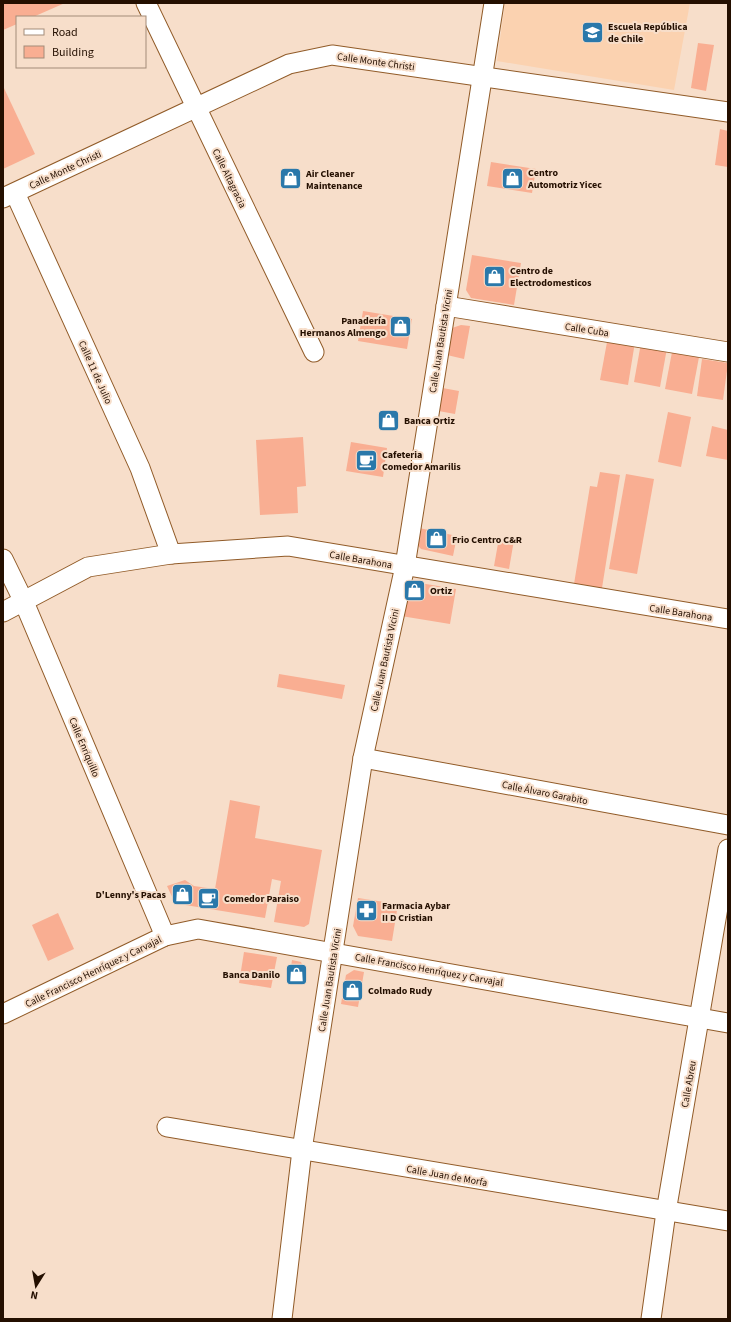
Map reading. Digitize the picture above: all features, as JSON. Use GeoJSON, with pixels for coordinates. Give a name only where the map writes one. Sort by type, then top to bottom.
{"type":"FeatureCollection","features":[{"type":"Feature","properties":{"kind":"street","name":"Calle Altagracia"},"geometry":{"type":"LineString","coordinates":[[146,3],[314,352]]}},
{"type":"Feature","properties":{"kind":"street","name":"Calle Juan Bautista Vicini"},"geometry":{"type":"LineString","coordinates":[[282,1319],[302,1150],[363,758],[405,566],[494,3]]}},
{"type":"Feature","properties":{"kind":"street","name":"Calle Monte Christi"},"geometry":{"type":"LineString","coordinates":[[9,196],[290,64],[332,55],[728,112]]}},
{"type":"Feature","properties":{"kind":"street","name":"Calle 11 de Julio"},"geometry":{"type":"LineString","coordinates":[[9,196],[140,468],[171,554]]}},
{"type":"Feature","properties":{"kind":"street","name":"Calle Cuba"},"geometry":{"type":"LineString","coordinates":[[446,306],[728,352]]}},
{"type":"Feature","properties":{"kind":"street","name":"Calle Barahona"},"geometry":{"type":"LineString","coordinates":[[3,612],[88,567],[171,554],[288,546],[728,619]]}},
{"type":"Feature","properties":{"kind":"street","name":"Calle Enriquillo"},"geometry":{"type":"LineString","coordinates":[[3,559],[24,602],[165,936]]}},
{"type":"Feature","properties":{"kind":"street","name":"Calle Álvaro Garabito"},"geometry":{"type":"LineString","coordinates":[[363,758],[728,826]]}},
{"type":"Feature","properties":{"kind":"street","name":"Calle Abreu"},"geometry":{"type":"LineString","coordinates":[[651,1319],[666,1212],[728,849]]}},
{"type":"Feature","properties":{"kind":"street","name":"Calle Francisco Henríquez y Carvajal"},"geometry":{"type":"LineString","coordinates":[[3,1014],[165,936],[198,929],[728,1023]]}},
{"type":"Feature","properties":{"kind":"street","name":"Calle Juan de Morfa"},"geometry":{"type":"LineString","coordinates":[[167,1127],[666,1212],[728,1221]]}},
{"type":"Feature","properties":{"kind":"shaded area","name":"Escuela República de Chile"},"geometry":{"type":"Polygon","coordinates":[[[505,3],[690,3],[674,90],[497,61],[505,3]]]}},
{"type":"Feature","properties":{"kind":"building"},"geometry":{"type":"Polygon","coordinates":[[[3,3],[65,3],[35,16],[16,16],[16,24],[3,30],[3,3]]]}},
{"type":"Feature","properties":{"kind":"building"},"geometry":{"type":"Polygon","coordinates":[[[698,43],[714,45],[706,91],[691,88],[698,43]]]}},
{"type":"Feature","properties":{"kind":"building"},"geometry":{"type":"Polygon","coordinates":[[[3,86],[35,154],[3,169],[3,86]]]}},
{"type":"Feature","properties":{"kind":"building"},"geometry":{"type":"Polygon","coordinates":[[[720,129],[728,131],[728,167],[715,165],[720,129]]]}},
{"type":"Feature","properties":{"kind":"building","name":"Centro Automotriz Yicec"},"geometry":{"type":"Polygon","coordinates":[[[491,162],[536,169],[532,193],[487,186],[491,162]]]}},
{"type":"Feature","properties":{"kind":"building","name":"Centro de Electrodomesticos"},"geometry":{"type":"Polygon","coordinates":[[[472,255],[521,263],[514,305],[471,298],[466,290],[472,255]]]}},
{"type":"Feature","properties":{"kind":"building"},"geometry":{"type":"Polygon","coordinates":[[[363,311],[412,319],[407,349],[358,341],[363,311]]]}},
{"type":"Feature","properties":{"kind":"building"},"geometry":{"type":"Polygon","coordinates":[[[461,325],[470,326],[464,359],[447,355],[452,328],[461,325]]]}},
{"type":"Feature","properties":{"kind":"building"},"geometry":{"type":"Polygon","coordinates":[[[608,337],[635,342],[628,385],[600,380],[608,337]]]}},
{"type":"Feature","properties":{"kind":"building"},"geometry":{"type":"Polygon","coordinates":[[[641,343],[667,348],[660,387],[634,382],[641,343]]]}},
{"type":"Feature","properties":{"kind":"building"},"geometry":{"type":"Polygon","coordinates":[[[672,352],[699,357],[692,394],[665,389],[672,352]]]}},
{"type":"Feature","properties":{"kind":"building"},"geometry":{"type":"Polygon","coordinates":[[[702,359],[728,363],[723,400],[697,396],[702,359]]]}},
{"type":"Feature","properties":{"kind":"building"},"geometry":{"type":"Polygon","coordinates":[[[437,387],[459,391],[455,414],[433,410],[437,387]]]}},
{"type":"Feature","properties":{"kind":"building"},"geometry":{"type":"Polygon","coordinates":[[[668,412],[691,417],[681,467],[658,462],[668,412]]]}},
{"type":"Feature","properties":{"kind":"building","name":"Banca Ortiz"},"geometry":{"type":"Polygon","coordinates":[[[384,413],[397,416],[395,426],[381,423],[384,413]]]}},
{"type":"Feature","properties":{"kind":"building"},"geometry":{"type":"Polygon","coordinates":[[[712,426],[728,430],[728,460],[706,456],[712,426]]]}},
{"type":"Feature","properties":{"kind":"building"},"geometry":{"type":"Polygon","coordinates":[[[303,437],[306,486],[297,487],[298,513],[260,515],[256,440],[303,437]]]}},
{"type":"Feature","properties":{"kind":"building","name":"Cafeteria Comedor Amarilis"},"geometry":{"type":"Polygon","coordinates":[[[351,442],[387,448],[383,477],[346,471],[351,442]]]}},
{"type":"Feature","properties":{"kind":"building"},"geometry":{"type":"Polygon","coordinates":[[[600,472],[620,475],[602,588],[574,584],[590,486],[597,487],[600,472]]]}},
{"type":"Feature","properties":{"kind":"building"},"geometry":{"type":"Polygon","coordinates":[[[626,474],[654,479],[637,574],[609,569],[626,474]]]}},
{"type":"Feature","properties":{"kind":"building","name":"Frio Centro C&R"},"geometry":{"type":"Polygon","coordinates":[[[419,528],[457,536],[453,556],[421,549],[416,543],[419,528]]]}},
{"type":"Feature","properties":{"kind":"building"},"geometry":{"type":"Polygon","coordinates":[[[499,538],[514,540],[509,569],[494,566],[499,538]]]}},
{"type":"Feature","properties":{"kind":"building"},"geometry":{"type":"Polygon","coordinates":[[[414,582],[456,589],[450,624],[401,616],[406,587],[414,582]]]}},
{"type":"Feature","properties":{"kind":"building"},"geometry":{"type":"Polygon","coordinates":[[[279,674],[345,685],[342,699],[277,687],[279,674]]]}},
{"type":"Feature","properties":{"kind":"building"},"geometry":{"type":"Polygon","coordinates":[[[230,800],[260,806],[255,838],[322,850],[309,924],[304,927],[274,922],[281,881],[272,879],[265,918],[179,904],[174,901],[167,886],[185,880],[194,886],[215,889],[230,800]]]}},
{"type":"Feature","properties":{"kind":"building"},"geometry":{"type":"Polygon","coordinates":[[[358,898],[398,904],[392,941],[358,936],[353,926],[358,898]]]}},
{"type":"Feature","properties":{"kind":"building"},"geometry":{"type":"Polygon","coordinates":[[[58,913],[74,949],[48,961],[32,925],[58,913]]]}},
{"type":"Feature","properties":{"kind":"building"},"geometry":{"type":"Polygon","coordinates":[[[244,952],[277,957],[271,988],[239,983],[244,952]]]}},
{"type":"Feature","properties":{"kind":"building","name":"Banca Danilo"},"geometry":{"type":"Polygon","coordinates":[[[292,960],[301,962],[304,969],[302,982],[289,980],[292,960]]]}},
{"type":"Feature","properties":{"kind":"building","name":"Colmado Rudy"},"geometry":{"type":"Polygon","coordinates":[[[354,970],[364,972],[358,1007],[341,1004],[346,975],[354,970]]]}},
{"type":"Feature","properties":{"kind":"place","name":"Escuela República de Chile"},"geometry":{"type":"Point","coordinates":[593,32]}},
{"type":"Feature","properties":{"kind":"place","name":"Centro Automotriz Yicec"},"geometry":{"type":"Point","coordinates":[512,178]}},
{"type":"Feature","properties":{"kind":"place","name":"Air Cleaner Maintenance"},"geometry":{"type":"Point","coordinates":[291,179]}},
{"type":"Feature","properties":{"kind":"place","name":"Centro de Electrodomesticos"},"geometry":{"type":"Point","coordinates":[494,276]}},
{"type":"Feature","properties":{"kind":"place","name":"Panadería Hermanos Almengo"},"geometry":{"type":"Point","coordinates":[401,326]}},
{"type":"Feature","properties":{"kind":"place","name":"Banca Ortiz"},"geometry":{"type":"Point","coordinates":[389,420]}},
{"type":"Feature","properties":{"kind":"place","name":"Cafeteria Comedor Amarilis"},"geometry":{"type":"Point","coordinates":[367,460]}},
{"type":"Feature","properties":{"kind":"place","name":"Frio Centro C&R"},"geometry":{"type":"Point","coordinates":[437,539]}},
{"type":"Feature","properties":{"kind":"place","name":"Ortiz"},"geometry":{"type":"Point","coordinates":[415,590]}},
{"type":"Feature","properties":{"kind":"place","name":"D'Lenny's Pacas"},"geometry":{"type":"Point","coordinates":[182,894]}},
{"type":"Feature","properties":{"kind":"place","name":"Comedor Paraiso"},"geometry":{"type":"Point","coordinates":[208,898]}},
{"type":"Feature","properties":{"kind":"place","name":"Farmacia Aybar II D Cristian"},"geometry":{"type":"Point","coordinates":[366,911]}},
{"type":"Feature","properties":{"kind":"place","name":"Banca Danilo"},"geometry":{"type":"Point","coordinates":[296,974]}},
{"type":"Feature","properties":{"kind":"place","name":"Colmado Rudy"},"geometry":{"type":"Point","coordinates":[352,990]}}]}
